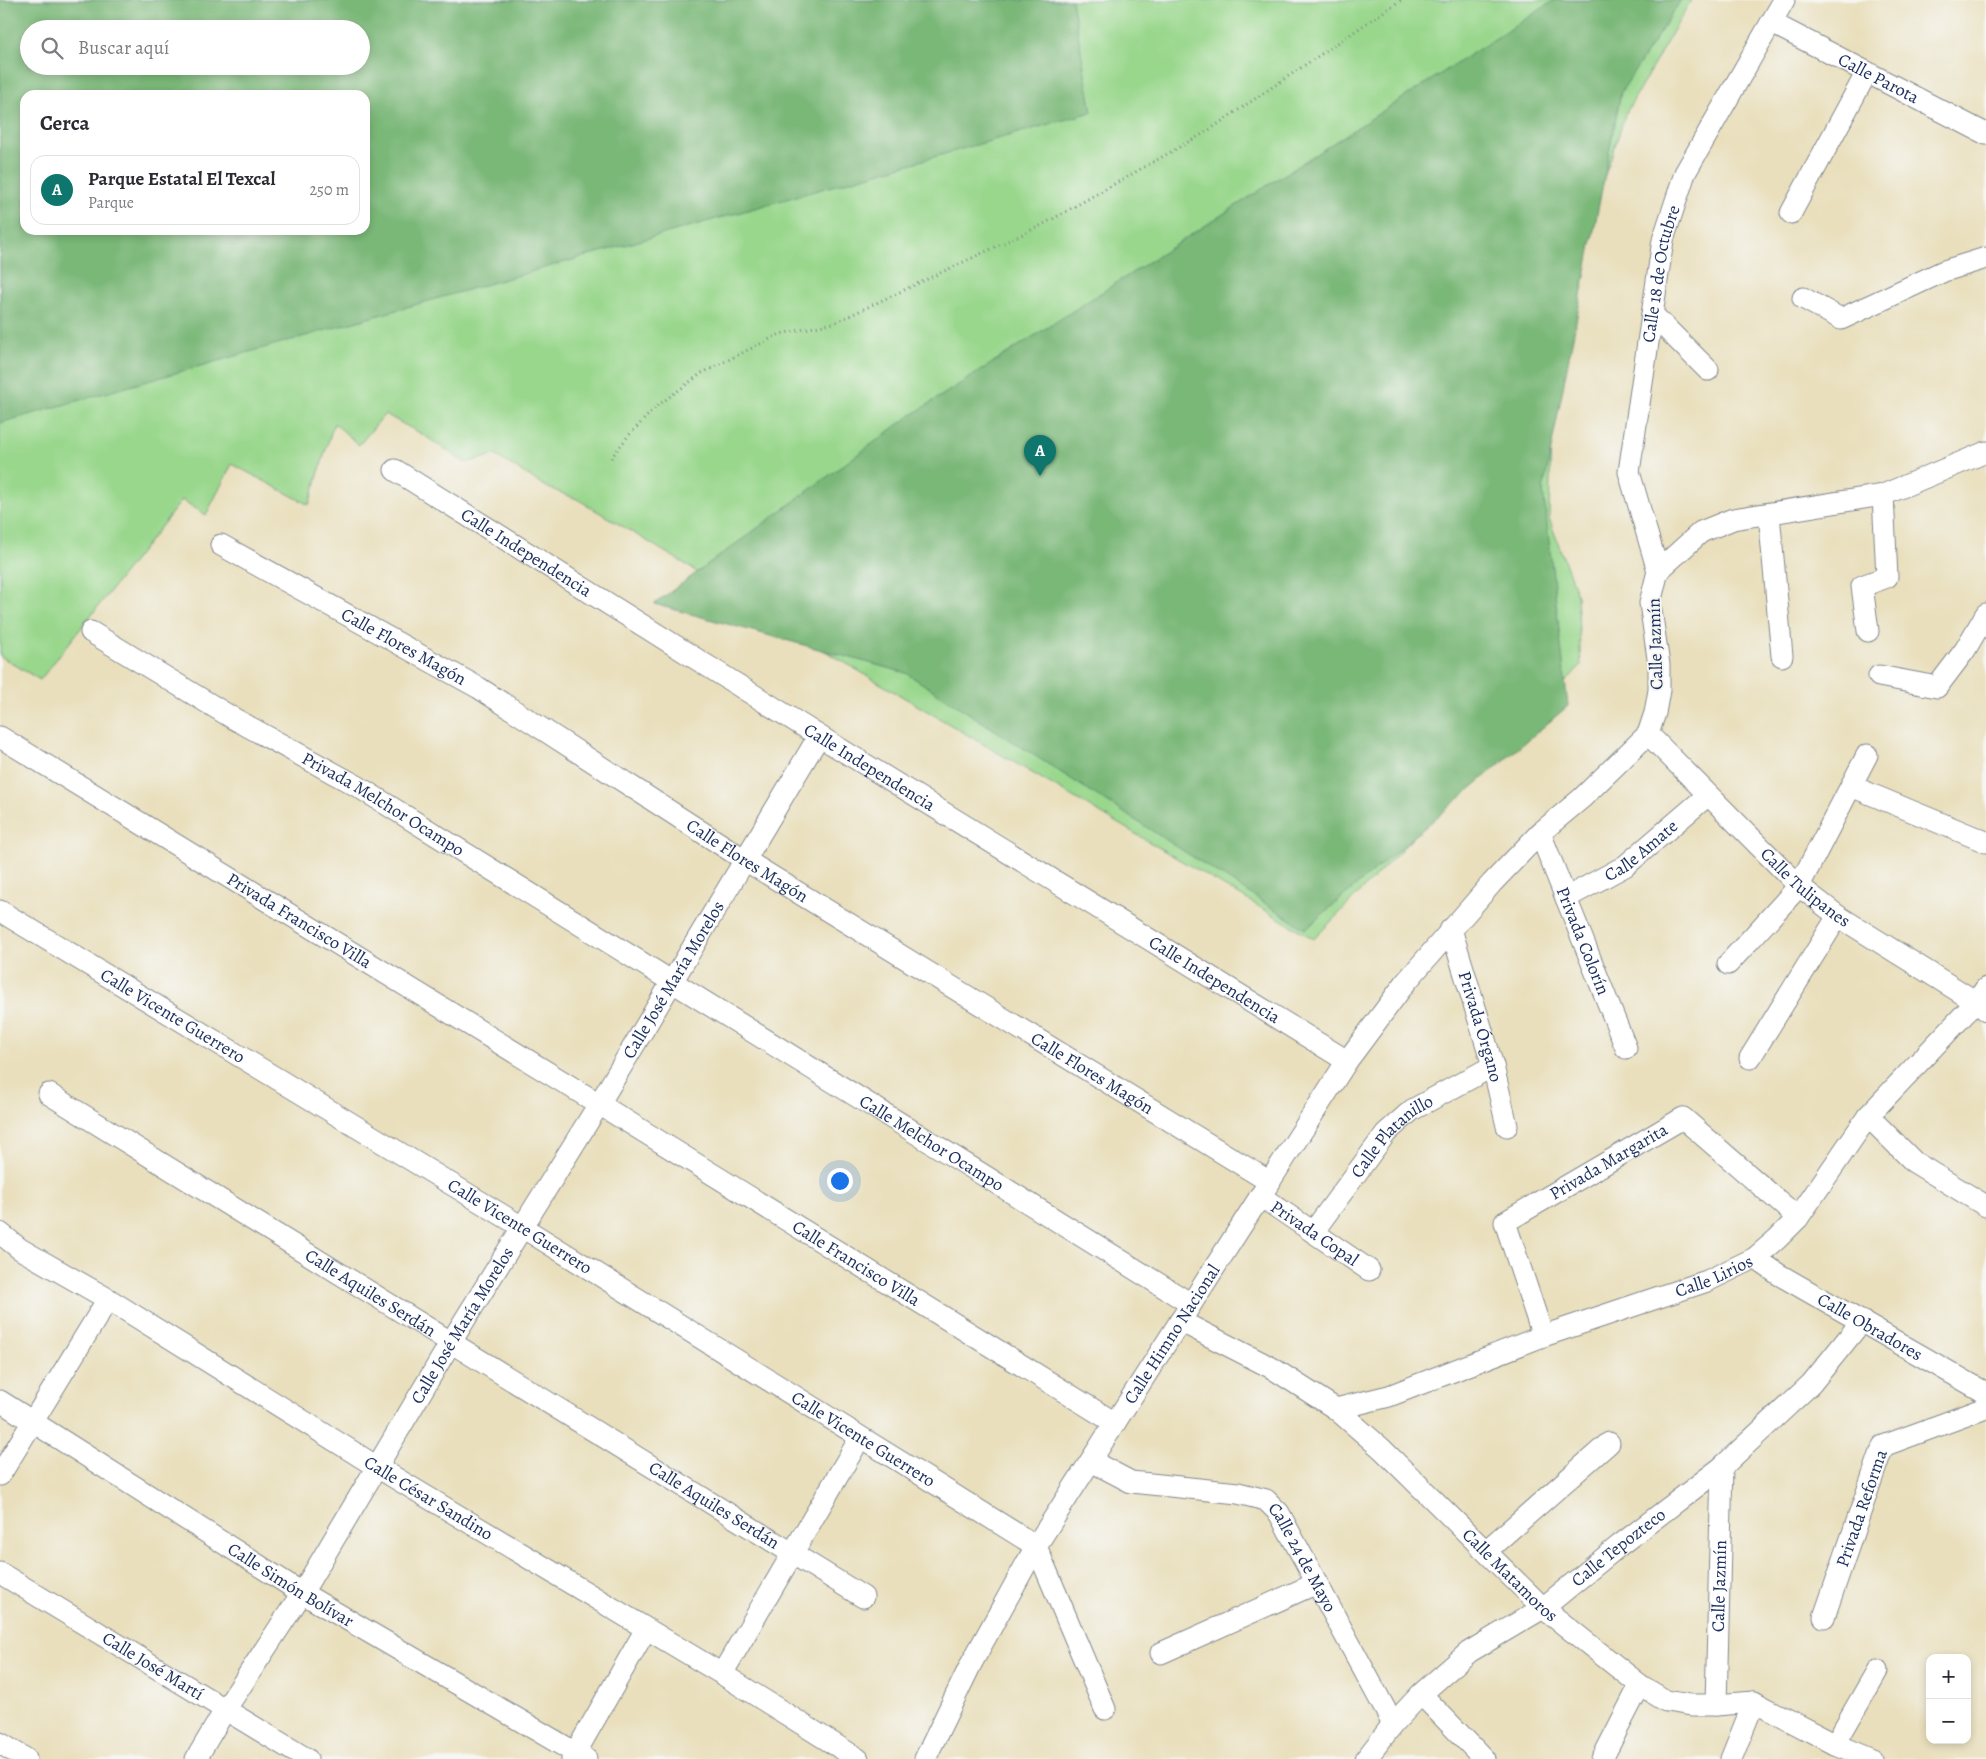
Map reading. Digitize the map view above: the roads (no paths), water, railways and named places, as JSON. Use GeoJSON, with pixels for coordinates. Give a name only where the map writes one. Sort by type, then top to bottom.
{"type":"FeatureCollection","features":[{"type":"Feature","properties":{"kind":"street","name":"Calle 18 de Octubre"},"geometry":{"type":"LineString","coordinates":[[1658,572],[1629,472],[1663,240],[1685,173],[1784,0]]}},
{"type":"Feature","properties":{"kind":"street","name":"Calle Parota"},"geometry":{"type":"LineString","coordinates":[[1772,23],[1986,134]]}},
{"type":"Feature","properties":{"kind":"street"},"geometry":{"type":"LineString","coordinates":[[1791,213],[1867,72]]}},
{"type":"Feature","properties":{"kind":"street"},"geometry":{"type":"LineString","coordinates":[[1803,298],[1841,319],[1944,271],[1986,258]]}},
{"type":"Feature","properties":{"kind":"street"},"geometry":{"type":"LineString","coordinates":[[1652,314],[1708,370]]}},
{"type":"Feature","properties":{"kind":"street"},"geometry":{"type":"LineString","coordinates":[[1658,572],[1702,532],[1734,519],[1883,495],[1986,452]]}},
{"type":"Feature","properties":{"kind":"street","name":"Calle Independencia"},"geometry":{"type":"LineString","coordinates":[[395,470],[819,736],[1347,1061]]}},
{"type":"Feature","properties":{"kind":"street"},"geometry":{"type":"LineString","coordinates":[[1868,631],[1862,586],[1887,577],[1883,495]]}},
{"type":"Feature","properties":{"kind":"street"},"geometry":{"type":"LineString","coordinates":[[1769,514],[1782,656]]}},
{"type":"Feature","properties":{"kind":"street","name":"Calle Flores Magón"},"geometry":{"type":"LineString","coordinates":[[221,545],[479,688],[745,860],[1265,1189]]}},
{"type":"Feature","properties":{"kind":"street","name":"Calle Jazmín"},"geometry":{"type":"LineString","coordinates":[[1451,929],[1540,833],[1582,798],[1648,734],[1655,713],[1659,690],[1659,665],[1650,603],[1658,572]]}},
{"type":"Feature","properties":{"kind":"street"},"geometry":{"type":"LineString","coordinates":[[1879,676],[1937,687],[1965,650],[1986,614]]}},
{"type":"Feature","properties":{"kind":"street","name":"Privada Melchor Ocampo"},"geometry":{"type":"LineString","coordinates":[[91,632],[231,716],[357,786],[671,981]]}},
{"type":"Feature","properties":{"kind":"street","name":"Calle Tulipanes"},"geometry":{"type":"LineString","coordinates":[[1648,734],[1799,886],[1838,916],[1983,1000]]}},
{"type":"Feature","properties":{"kind":"street","name":"Calle José María Morelos"},"geometry":{"type":"LineString","coordinates":[[196,1759],[225,1710],[302,1593],[451,1342],[598,1104],[819,736]]}},
{"type":"Feature","properties":{"kind":"street","name":"Privada Francisco Villa"},"geometry":{"type":"LineString","coordinates":[[0,737],[598,1104]]}},
{"type":"Feature","properties":{"kind":"street"},"geometry":{"type":"LineString","coordinates":[[1728,964],[1799,886],[1868,755]]}},
{"type":"Feature","properties":{"kind":"street"},"geometry":{"type":"LineString","coordinates":[[1851,786],[1986,842]]}},
{"type":"Feature","properties":{"kind":"street","name":"Calle Amate"},"geometry":{"type":"LineString","coordinates":[[1566,898],[1625,866],[1708,795]]}},
{"type":"Feature","properties":{"kind":"street","name":"Privada Colorín"},"geometry":{"type":"LineString","coordinates":[[1540,833],[1626,1048]]}},
{"type":"Feature","properties":{"kind":"street","name":"Calle Vicente Guerrero"},"geometry":{"type":"LineString","coordinates":[[0,911],[522,1228],[1036,1546]]}},
{"type":"Feature","properties":{"kind":"street"},"geometry":{"type":"LineString","coordinates":[[1750,1058],[1838,916]]}},
{"type":"Feature","properties":{"kind":"street","name":"Calle Himno Nacional"},"geometry":{"type":"LineString","coordinates":[[925,1759],[971,1664],[1036,1546],[1347,1061],[1406,982],[1451,929]]}},
{"type":"Feature","properties":{"kind":"street","name":"Privada Órgano"},"geometry":{"type":"LineString","coordinates":[[1451,929],[1494,1066],[1507,1126]]}},
{"type":"Feature","properties":{"kind":"street","name":"Calle Melchor Ocampo"},"geometry":{"type":"LineString","coordinates":[[671,981],[1186,1312]]}},
{"type":"Feature","properties":{"kind":"street","name":"Calle Lirios"},"geometry":{"type":"LineString","coordinates":[[1336,1410],[1389,1396],[1543,1336],[1707,1281],[1755,1258],[1778,1239],[1798,1218],[1868,1116],[1983,1000]]}},
{"type":"Feature","properties":{"kind":"street","name":"Calle Platanillo"},"geometry":{"type":"LineString","coordinates":[[1313,1232],[1386,1133],[1412,1110],[1494,1066]]}},
{"type":"Feature","properties":{"kind":"street","name":"Calle Aquiles Serdán"},"geometry":{"type":"LineString","coordinates":[[49,1094],[863,1597]]}},
{"type":"Feature","properties":{"kind":"street","name":"Calle Francisco Villa"},"geometry":{"type":"LineString","coordinates":[[598,1104],[1115,1424]]}},
{"type":"Feature","properties":{"kind":"street"},"geometry":{"type":"LineString","coordinates":[[1868,1116],[1914,1162],[1986,1206]]}},
{"type":"Feature","properties":{"kind":"street","name":"Privada Margarita"},"geometry":{"type":"LineString","coordinates":[[1543,1336],[1506,1222],[1683,1118],[1798,1218]]}},
{"type":"Feature","properties":{"kind":"street","name":"Privada Copal"},"geometry":{"type":"LineString","coordinates":[[1265,1189],[1313,1232],[1370,1270]]}},
{"type":"Feature","properties":{"kind":"street","name":"Calle César Sandino"},"geometry":{"type":"LineString","coordinates":[[0,1233],[20,1248],[108,1299],[378,1467],[722,1674],[858,1759]]}},
{"type":"Feature","properties":{"kind":"street","name":"Calle Obradores"},"geometry":{"type":"LineString","coordinates":[[1755,1258],[1778,1274],[1986,1393]]}},
{"type":"Feature","properties":{"kind":"street"},"geometry":{"type":"LineString","coordinates":[[0,1475],[108,1299]]}},
{"type":"Feature","properties":{"kind":"street","name":"Calle Matamoros"},"geometry":{"type":"LineString","coordinates":[[1186,1312],[1336,1410],[1382,1449],[1543,1608],[1640,1685],[1666,1701],[1691,1705],[1754,1702]]}},
{"type":"Feature","properties":{"kind":"street","name":"Calle Tepozteco"},"geometry":{"type":"LineString","coordinates":[[1366,1759],[1392,1724],[1421,1694],[1469,1652],[1543,1608],[1620,1545],[1722,1467],[1811,1384],[1862,1321]]}},
{"type":"Feature","properties":{"kind":"street","name":"Calle Simón Bolívar"},"geometry":{"type":"LineString","coordinates":[[0,1401],[302,1593],[578,1757]]}},
{"type":"Feature","properties":{"kind":"street","name":"Privada Reforma"},"geometry":{"type":"LineString","coordinates":[[1824,1617],[1884,1446],[1986,1408]]}},
{"type":"Feature","properties":{"kind":"street"},"geometry":{"type":"LineString","coordinates":[[722,1674],[860,1438]]}},
{"type":"Feature","properties":{"kind":"street"},"geometry":{"type":"LineString","coordinates":[[1486,1551],[1609,1443]]}},
{"type":"Feature","properties":{"kind":"street","name":"Calle 24 de Mayo"},"geometry":{"type":"LineString","coordinates":[[1091,1461],[1131,1482],[1238,1493],[1266,1500],[1279,1513],[1392,1724]]}},
{"type":"Feature","properties":{"kind":"street","name":"Calle Jazmín"},"geometry":{"type":"LineString","coordinates":[[1716,1705],[1722,1467]]}},
{"type":"Feature","properties":{"kind":"street"},"geometry":{"type":"LineString","coordinates":[[1036,1546],[1105,1709]]}},
{"type":"Feature","properties":{"kind":"street","name":"Calle José Martí"},"geometry":{"type":"LineString","coordinates":[[0,1573],[307,1759]]}},
{"type":"Feature","properties":{"kind":"street"},"geometry":{"type":"LineString","coordinates":[[1161,1653],[1317,1583]]}},
{"type":"Feature","properties":{"kind":"street"},"geometry":{"type":"LineString","coordinates":[[578,1757],[646,1629]]}},
{"type":"Feature","properties":{"kind":"street"},"geometry":{"type":"LineString","coordinates":[[1835,1744],[1876,1671]]}},
{"type":"Feature","properties":{"kind":"street"},"geometry":{"type":"LineString","coordinates":[[1602,1759],[1640,1685]]}},
{"type":"Feature","properties":{"kind":"street"},"geometry":{"type":"LineString","coordinates":[[1421,1694],[1484,1759]]}},
{"type":"Feature","properties":{"kind":"street"},"geometry":{"type":"LineString","coordinates":[[1731,1759],[1754,1702],[1835,1744],[1871,1759]]}},
{"type":"Feature","properties":{"kind":"street"},"geometry":{"type":"LineString","coordinates":[[0,1743],[26,1759]]}},
{"type":"Feature","properties":{"kind":"place","name":"Parque Estatal El Texcal"},"geometry":{"type":"Point","coordinates":[1040,476]}}]}
